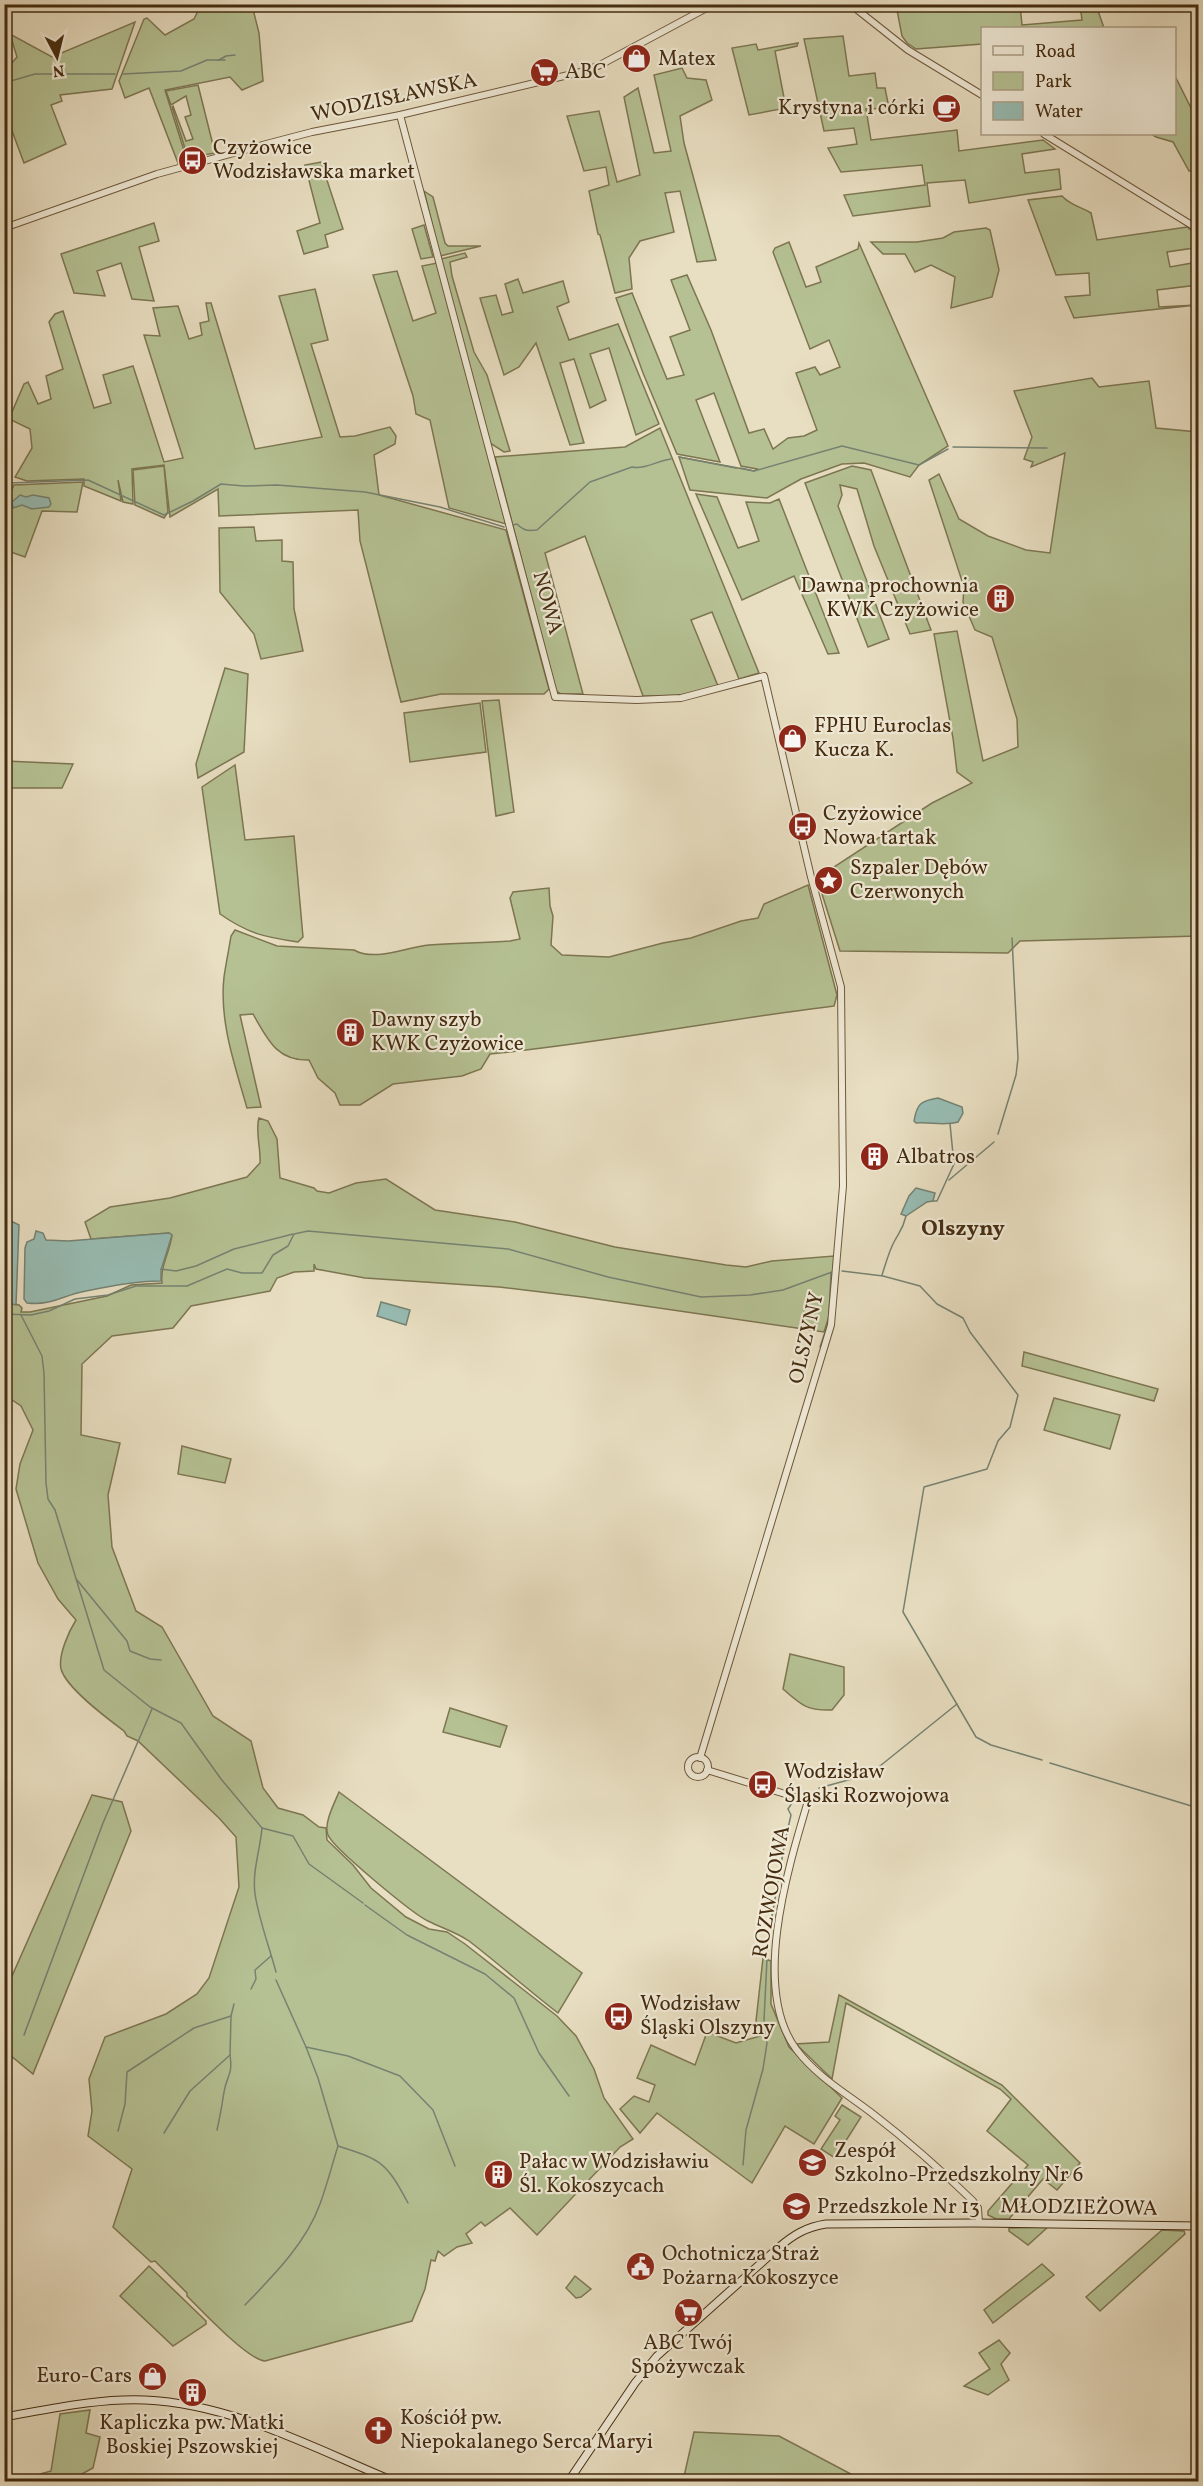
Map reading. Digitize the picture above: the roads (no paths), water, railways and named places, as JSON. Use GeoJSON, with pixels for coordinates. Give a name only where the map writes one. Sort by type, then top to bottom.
{"type":"FeatureCollection","features":[{"type":"Feature","properties":{"kind":"main road","name":"MŁODZIEŻOWA"},"geometry":{"type":"LineString","coordinates":[[568,2481],[635,2383],[657,2356],[703,2313],[793,2236],[808,2228],[826,2224],[979,2223],[1198,2226]]}},
{"type":"Feature","properties":{"kind":"main road"},"geometry":{"type":"LineString","coordinates":[[4,2417],[124,2400],[171,2402],[226,2413],[396,2481]]}},
{"type":"Feature","properties":{"kind":"street","name":"WODZISŁAWSKA"},"geometry":{"type":"LineString","coordinates":[[4,228],[157,174],[312,132],[400,115],[592,68],[714,4]]}},
{"type":"Feature","properties":{"kind":"street"},"geometry":{"type":"LineString","coordinates":[[850,4],[908,50],[981,94]]}},
{"type":"Feature","properties":{"kind":"street","name":"NOWA"},"geometry":{"type":"LineString","coordinates":[[400,115],[555,697],[637,700],[681,698],[764,676],[811,877]]}},
{"type":"Feature","properties":{"kind":"street"},"geometry":{"type":"LineString","coordinates":[[1046,135],[1198,229]]}},
{"type":"Feature","properties":{"kind":"street","name":"OLSZYNY"},"geometry":{"type":"LineString","coordinates":[[700,1758],[833,1318],[843,1186],[841,996],[839,977],[811,877]]}},
{"type":"Feature","properties":{"kind":"street"},"geometry":{"type":"LineString","coordinates":[[694,1758],[700,1758],[706,1763],[707,1770],[704,1775],[697,1777],[689,1772],[690,1762],[694,1758]]}},
{"type":"Feature","properties":{"kind":"street","name":"ROZWOJOWA"},"geometry":{"type":"LineString","coordinates":[[707,1770],[808,1802],[791,1861],[778,1932],[774,1986],[782,2023],[795,2048],[811,2065],[920,2151],[972,2201],[978,2208],[979,2223]]}},
{"type":"Feature","properties":{"kind":"water"},"geometry":{"type":"Polygon","coordinates":[[[20,495],[49,498],[51,504],[49,507],[32,509],[22,505],[13,508],[12,502],[20,495]]]}},
{"type":"Feature","properties":{"kind":"water"},"geometry":{"type":"Polygon","coordinates":[[[938,1098],[962,1107],[963,1113],[958,1122],[916,1123],[915,1115],[920,1104],[938,1098]]]}},
{"type":"Feature","properties":{"kind":"water"},"geometry":{"type":"Polygon","coordinates":[[[916,1188],[935,1193],[933,1201],[927,1202],[906,1216],[901,1214],[909,1196],[916,1188]]]}},
{"type":"Feature","properties":{"kind":"water"},"geometry":{"type":"Polygon","coordinates":[[[5,1218],[19,1225],[16,1305],[5,1302],[5,1218]]]}},
{"type":"Feature","properties":{"kind":"water"},"geometry":{"type":"Polygon","coordinates":[[[36,1231],[43,1233],[46,1240],[68,1241],[169,1233],[172,1235],[161,1270],[161,1281],[114,1286],[36,1304],[27,1303],[24,1299],[25,1248],[27,1242],[34,1239],[36,1231]]]}},
{"type":"Feature","properties":{"kind":"water"},"geometry":{"type":"Polygon","coordinates":[[[381,1302],[410,1310],[406,1325],[377,1316],[381,1302]]]}},
{"type":"Feature","properties":{"kind":"waterway"},"geometry":{"type":"LineString","coordinates":[[219,60],[235,55]]}},
{"type":"Feature","properties":{"kind":"waterway"},"geometry":{"type":"LineString","coordinates":[[123,74],[181,71],[207,60],[225,60]]}},
{"type":"Feature","properties":{"kind":"waterway"},"geometry":{"type":"LineString","coordinates":[[4,83],[35,74],[115,74]]}},
{"type":"Feature","properties":{"kind":"waterway"},"geometry":{"type":"LineString","coordinates":[[741,468],[754,471],[842,446],[919,465],[948,449]]}},
{"type":"Feature","properties":{"kind":"waterway"},"geometry":{"type":"LineString","coordinates":[[953,447],[1047,448]]}},
{"type":"Feature","properties":{"kind":"waterway"},"geometry":{"type":"LineString","coordinates":[[679,457],[736,468]]}},
{"type":"Feature","properties":{"kind":"waterway"},"geometry":{"type":"LineString","coordinates":[[513,525],[517,524],[526,530],[537,530],[590,482],[632,467],[637,468],[671,459]]}},
{"type":"Feature","properties":{"kind":"waterway"},"geometry":{"type":"LineString","coordinates":[[4,479],[10,483],[88,480],[164,515],[221,484],[277,485],[365,492],[440,507],[504,527]]}},
{"type":"Feature","properties":{"kind":"waterway"},"geometry":{"type":"LineString","coordinates":[[998,1134],[1016,1075],[1018,1058],[1012,938]]}},
{"type":"Feature","properties":{"kind":"waterway"},"geometry":{"type":"LineString","coordinates":[[933,1201],[937,1201],[954,1164],[950,1124]]}},
{"type":"Feature","properties":{"kind":"waterway"},"geometry":{"type":"LineString","coordinates":[[949,1180],[994,1142]]}},
{"type":"Feature","properties":{"kind":"waterway"},"geometry":{"type":"LineString","coordinates":[[882,1275],[890,1250],[906,1216]]}},
{"type":"Feature","properties":{"kind":"waterway"},"geometry":{"type":"LineString","coordinates":[[4,1314],[31,1315],[49,1311],[75,1299],[108,1295],[136,1286],[187,1286],[227,1269],[242,1273],[262,1273],[273,1255],[288,1246],[294,1234],[308,1231],[508,1249],[608,1277],[701,1297],[750,1295],[783,1290],[832,1272]]}},
{"type":"Feature","properties":{"kind":"waterway"},"geometry":{"type":"LineString","coordinates":[[161,1269],[176,1271],[196,1266],[234,1249],[293,1234]]}},
{"type":"Feature","properties":{"kind":"waterway"},"geometry":{"type":"LineString","coordinates":[[842,1271],[883,1276],[920,1286],[937,1304],[963,1318],[970,1332],[1018,1395],[1010,1427],[998,1441],[987,1469],[924,1487],[903,1612],[976,1737],[991,1745],[1042,1760]]}},
{"type":"Feature","properties":{"kind":"waterway"},"geometry":{"type":"LineString","coordinates":[[829,1314],[831,1273]]}},
{"type":"Feature","properties":{"kind":"waterway"},"geometry":{"type":"LineString","coordinates":[[21,1315],[42,1356],[48,1499],[55,1510],[104,1670],[150,1707],[181,1723],[221,1779],[262,1828],[293,1836],[309,1864],[363,1903]]}},
{"type":"Feature","properties":{"kind":"waterway"},"geometry":{"type":"LineString","coordinates":[[820,1347],[828,1323]]}},
{"type":"Feature","properties":{"kind":"waterway"},"geometry":{"type":"LineString","coordinates":[[77,1580],[127,1641],[130,1651],[150,1659],[161,1660]]}},
{"type":"Feature","properties":{"kind":"waterway"},"geometry":{"type":"LineString","coordinates":[[819,1788],[870,1774],[957,1704]]}},
{"type":"Feature","properties":{"kind":"waterway"},"geometry":{"type":"LineString","coordinates":[[24,2035],[103,1823],[152,1709]]}},
{"type":"Feature","properties":{"kind":"waterway"},"geometry":{"type":"LineString","coordinates":[[1050,1763],[1198,1808]]}},
{"type":"Feature","properties":{"kind":"waterway"},"geometry":{"type":"LineString","coordinates":[[743,2165],[746,2130],[763,2069],[767,2043],[764,2020],[768,1939],[791,1815],[788,1809],[792,1803]]}},
{"type":"Feature","properties":{"kind":"waterway"},"geometry":{"type":"LineString","coordinates":[[262,1828],[254,1886],[276,1972]]}},
{"type":"Feature","properties":{"kind":"waterway"},"geometry":{"type":"LineString","coordinates":[[365,1905],[407,1935],[485,1974],[514,1998],[539,2053],[569,2096]]}},
{"type":"Feature","properties":{"kind":"waterway"},"geometry":{"type":"LineString","coordinates":[[251,1989],[256,1979],[255,1970],[271,1956]]}},
{"type":"Feature","properties":{"kind":"waterway"},"geometry":{"type":"LineString","coordinates":[[276,1980],[306,2047],[348,2056],[400,2076],[433,2110],[455,2166]]}},
{"type":"Feature","properties":{"kind":"waterway"},"geometry":{"type":"LineString","coordinates":[[118,2131],[125,2104],[127,2072],[194,2028],[231,2016],[234,2004]]}},
{"type":"Feature","properties":{"kind":"waterway"},"geometry":{"type":"LineString","coordinates":[[164,2133],[190,2091],[230,2055],[231,2016]]}},
{"type":"Feature","properties":{"kind":"waterway"},"geometry":{"type":"LineString","coordinates":[[306,2047],[318,2078],[338,2146],[374,2159],[381,2164],[394,2179],[408,2203]]}},
{"type":"Feature","properties":{"kind":"waterway"},"geometry":{"type":"LineString","coordinates":[[217,2130],[230,2071],[230,2055]]}},
{"type":"Feature","properties":{"kind":"waterway"},"geometry":{"type":"LineString","coordinates":[[245,2305],[288,2258],[306,2232],[320,2204],[338,2146]]}},
{"type":"Feature","properties":{"kind":"place","name":"Matex"},"geometry":{"type":"Point","coordinates":[637,59]}},
{"type":"Feature","properties":{"kind":"place","name":"ABC"},"geometry":{"type":"Point","coordinates":[544,72]}},
{"type":"Feature","properties":{"kind":"place","name":"Krystyna i córki"},"geometry":{"type":"Point","coordinates":[946,108]}},
{"type":"Feature","properties":{"kind":"place","name":"Czyżowice Wodzisławska market"},"geometry":{"type":"Point","coordinates":[192,160]}},
{"type":"Feature","properties":{"kind":"place","name":"Dawna prochownia KWK Czyżowice"},"geometry":{"type":"Point","coordinates":[1000,598]}},
{"type":"Feature","properties":{"kind":"place","name":"FPHU Euroclas Kucza K."},"geometry":{"type":"Point","coordinates":[793,738]}},
{"type":"Feature","properties":{"kind":"place","name":"Czyżowice Nowa tartak"},"geometry":{"type":"Point","coordinates":[802,826]}},
{"type":"Feature","properties":{"kind":"place","name":"Szpaler Dębów Czerwonych"},"geometry":{"type":"Point","coordinates":[829,880]}},
{"type":"Feature","properties":{"kind":"place","name":"Dawny szyb KWK Czyżowice"},"geometry":{"type":"Point","coordinates":[350,1032]}},
{"type":"Feature","properties":{"kind":"place","name":"Albatros"},"geometry":{"type":"Point","coordinates":[875,1157]}},
{"type":"Feature","properties":{"kind":"place","name":"Wodzisław Śląski Rozwojowa"},"geometry":{"type":"Point","coordinates":[763,1784]}},
{"type":"Feature","properties":{"kind":"place","name":"Wodzisław Śląski Olszyny"},"geometry":{"type":"Point","coordinates":[619,2016]}},
{"type":"Feature","properties":{"kind":"place","name":"Zespół Szkolno-Przedszkolny Nr 6"},"geometry":{"type":"Point","coordinates":[813,2163]}},
{"type":"Feature","properties":{"kind":"place","name":"Pałac w Wodzisławiu Śl. Kokoszycach"},"geometry":{"type":"Point","coordinates":[498,2174]}},
{"type":"Feature","properties":{"kind":"place","name":"Przedszkole Nr 13"},"geometry":{"type":"Point","coordinates":[796,2207]}},
{"type":"Feature","properties":{"kind":"place","name":"Ochotnicza Straż Pożarna Kokoszyce"},"geometry":{"type":"Point","coordinates":[641,2266]}},
{"type":"Feature","properties":{"kind":"place","name":"ABC Twój Spożywczak"},"geometry":{"type":"Point","coordinates":[688,2312]}},
{"type":"Feature","properties":{"kind":"place","name":"Euro-Cars"},"geometry":{"type":"Point","coordinates":[153,2376]}},
{"type":"Feature","properties":{"kind":"place","name":"Kapliczka pw. Matki Boskiej Pszowskiej"},"geometry":{"type":"Point","coordinates":[192,2392]}},
{"type":"Feature","properties":{"kind":"place","name":"Kościół pw. Niepokalanego Serca Maryi"},"geometry":{"type":"Point","coordinates":[379,2430]}},
{"type":"Feature","properties":{"kind":"district","name":"Olszyny"},"geometry":{"type":"Point","coordinates":[963,1229]}}]}
